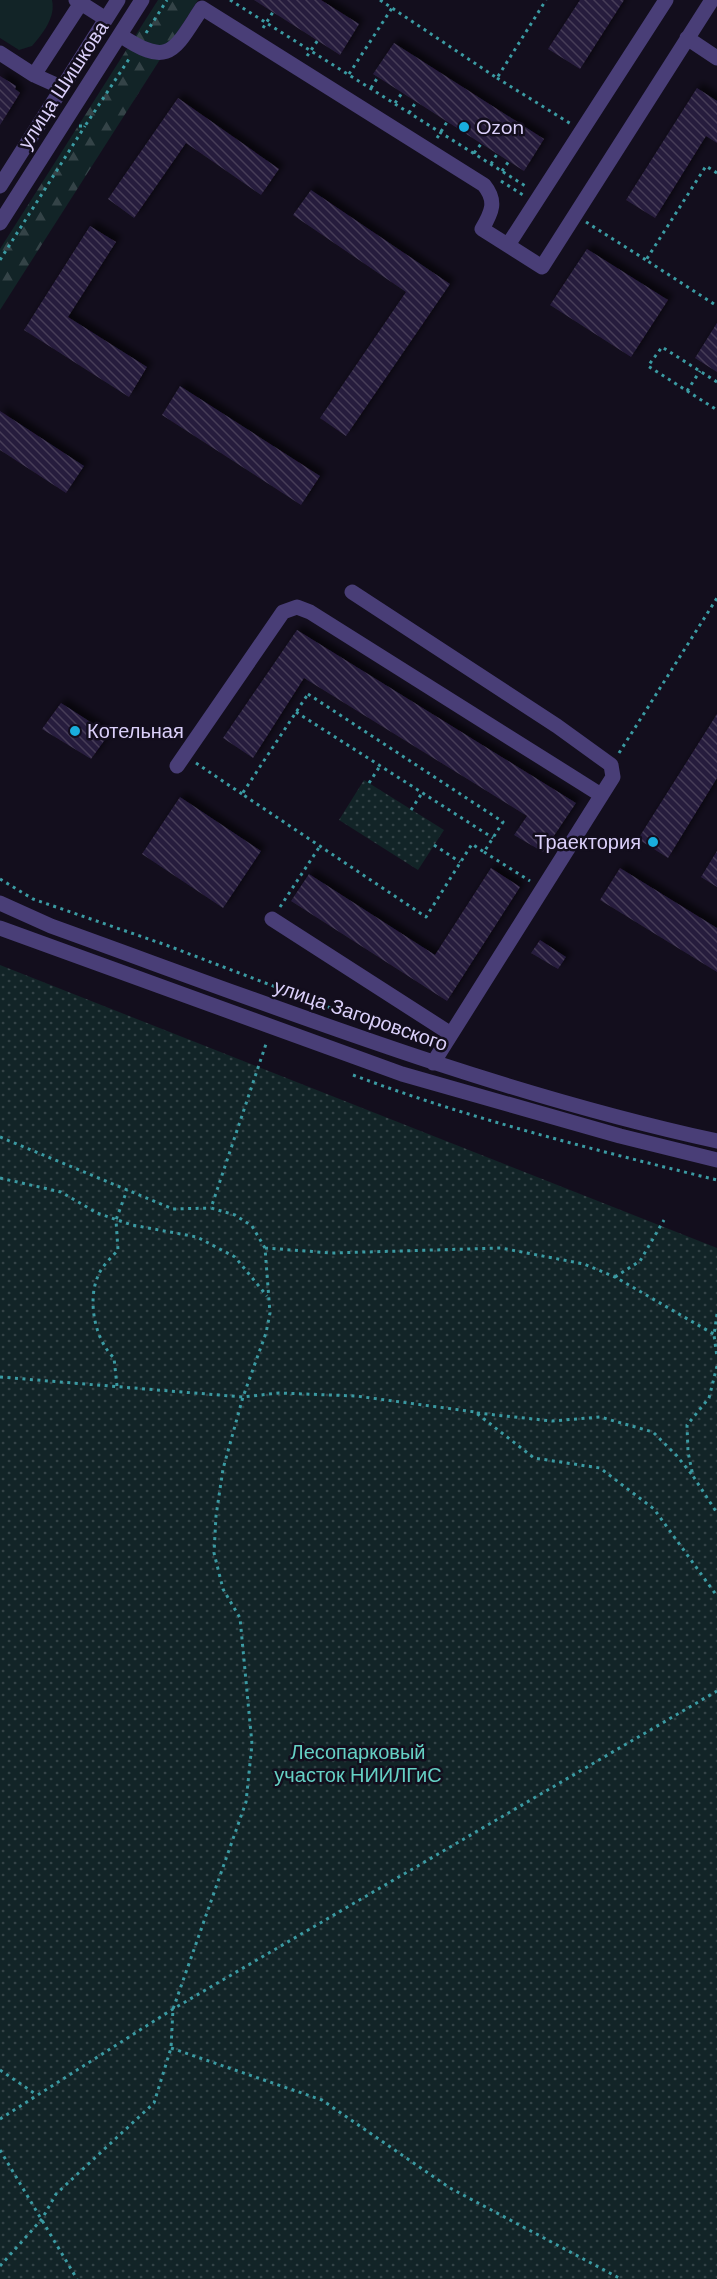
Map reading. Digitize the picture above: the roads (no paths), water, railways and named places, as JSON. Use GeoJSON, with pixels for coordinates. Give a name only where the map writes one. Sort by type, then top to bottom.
{"type":"FeatureCollection","features":[{"type":"Feature","properties":{"kind":"street","name":"улица Шишкова"},"geometry":{"type":"LineString","coordinates":[[0,186],[118,0]]}},
{"type":"Feature","properties":{"kind":"street","name":"улица Шишкова"},"geometry":{"type":"LineString","coordinates":[[0,223],[142,0]]}},
{"type":"Feature","properties":{"kind":"street"},"geometry":{"type":"LineString","coordinates":[[508,245],[666,0]]}},
{"type":"Feature","properties":{"kind":"street"},"geometry":{"type":"LineString","coordinates":[[120,35],[152,52],[169,52],[177,45],[202,8],[484,185],[492,194],[493,205],[482,229],[542,267],[712,0]]}},
{"type":"Feature","properties":{"kind":"street"},"geometry":{"type":"LineString","coordinates":[[34,75],[78,2],[106,19]]}},
{"type":"Feature","properties":{"kind":"street"},"geometry":{"type":"LineString","coordinates":[[687,38],[717,58]]}},
{"type":"Feature","properties":{"kind":"street"},"geometry":{"type":"LineString","coordinates":[[0,53],[34,75],[63,88]]}},
{"type":"Feature","properties":{"kind":"street"},"geometry":{"type":"LineString","coordinates":[[352,592],[557,726],[611,765],[613,777],[433,1063]]}},
{"type":"Feature","properties":{"kind":"street"},"geometry":{"type":"LineString","coordinates":[[181,761],[283,612],[297,606],[601,795]]}},
{"type":"Feature","properties":{"kind":"street","name":"улица Загоровского"},"geometry":{"type":"LineString","coordinates":[[0,903],[51,926],[433,1063],[626,1121],[717,1141]]}},
{"type":"Feature","properties":{"kind":"street"},"geometry":{"type":"LineString","coordinates":[[272,919],[451,1034]]}},
{"type":"Feature","properties":{"kind":"street","name":"улица Загоровского"},"geometry":{"type":"LineString","coordinates":[[0,928],[402,1074],[620,1136],[717,1160]]}},
{"type":"Feature","properties":{"kind":"place","name":"Ozon"},"geometry":{"type":"Point","coordinates":[464,127]}},
{"type":"Feature","properties":{"kind":"place","name":"Котельная"},"geometry":{"type":"Point","coordinates":[75,731]}},
{"type":"Feature","properties":{"kind":"place","name":"Траектория"},"geometry":{"type":"Point","coordinates":[653,842]}},
{"type":"Feature","properties":{"kind":"park label","name":"Лесопарковый участок НИИЛГиС"},"geometry":{"type":"Point","coordinates":[358,1764]}}]}
